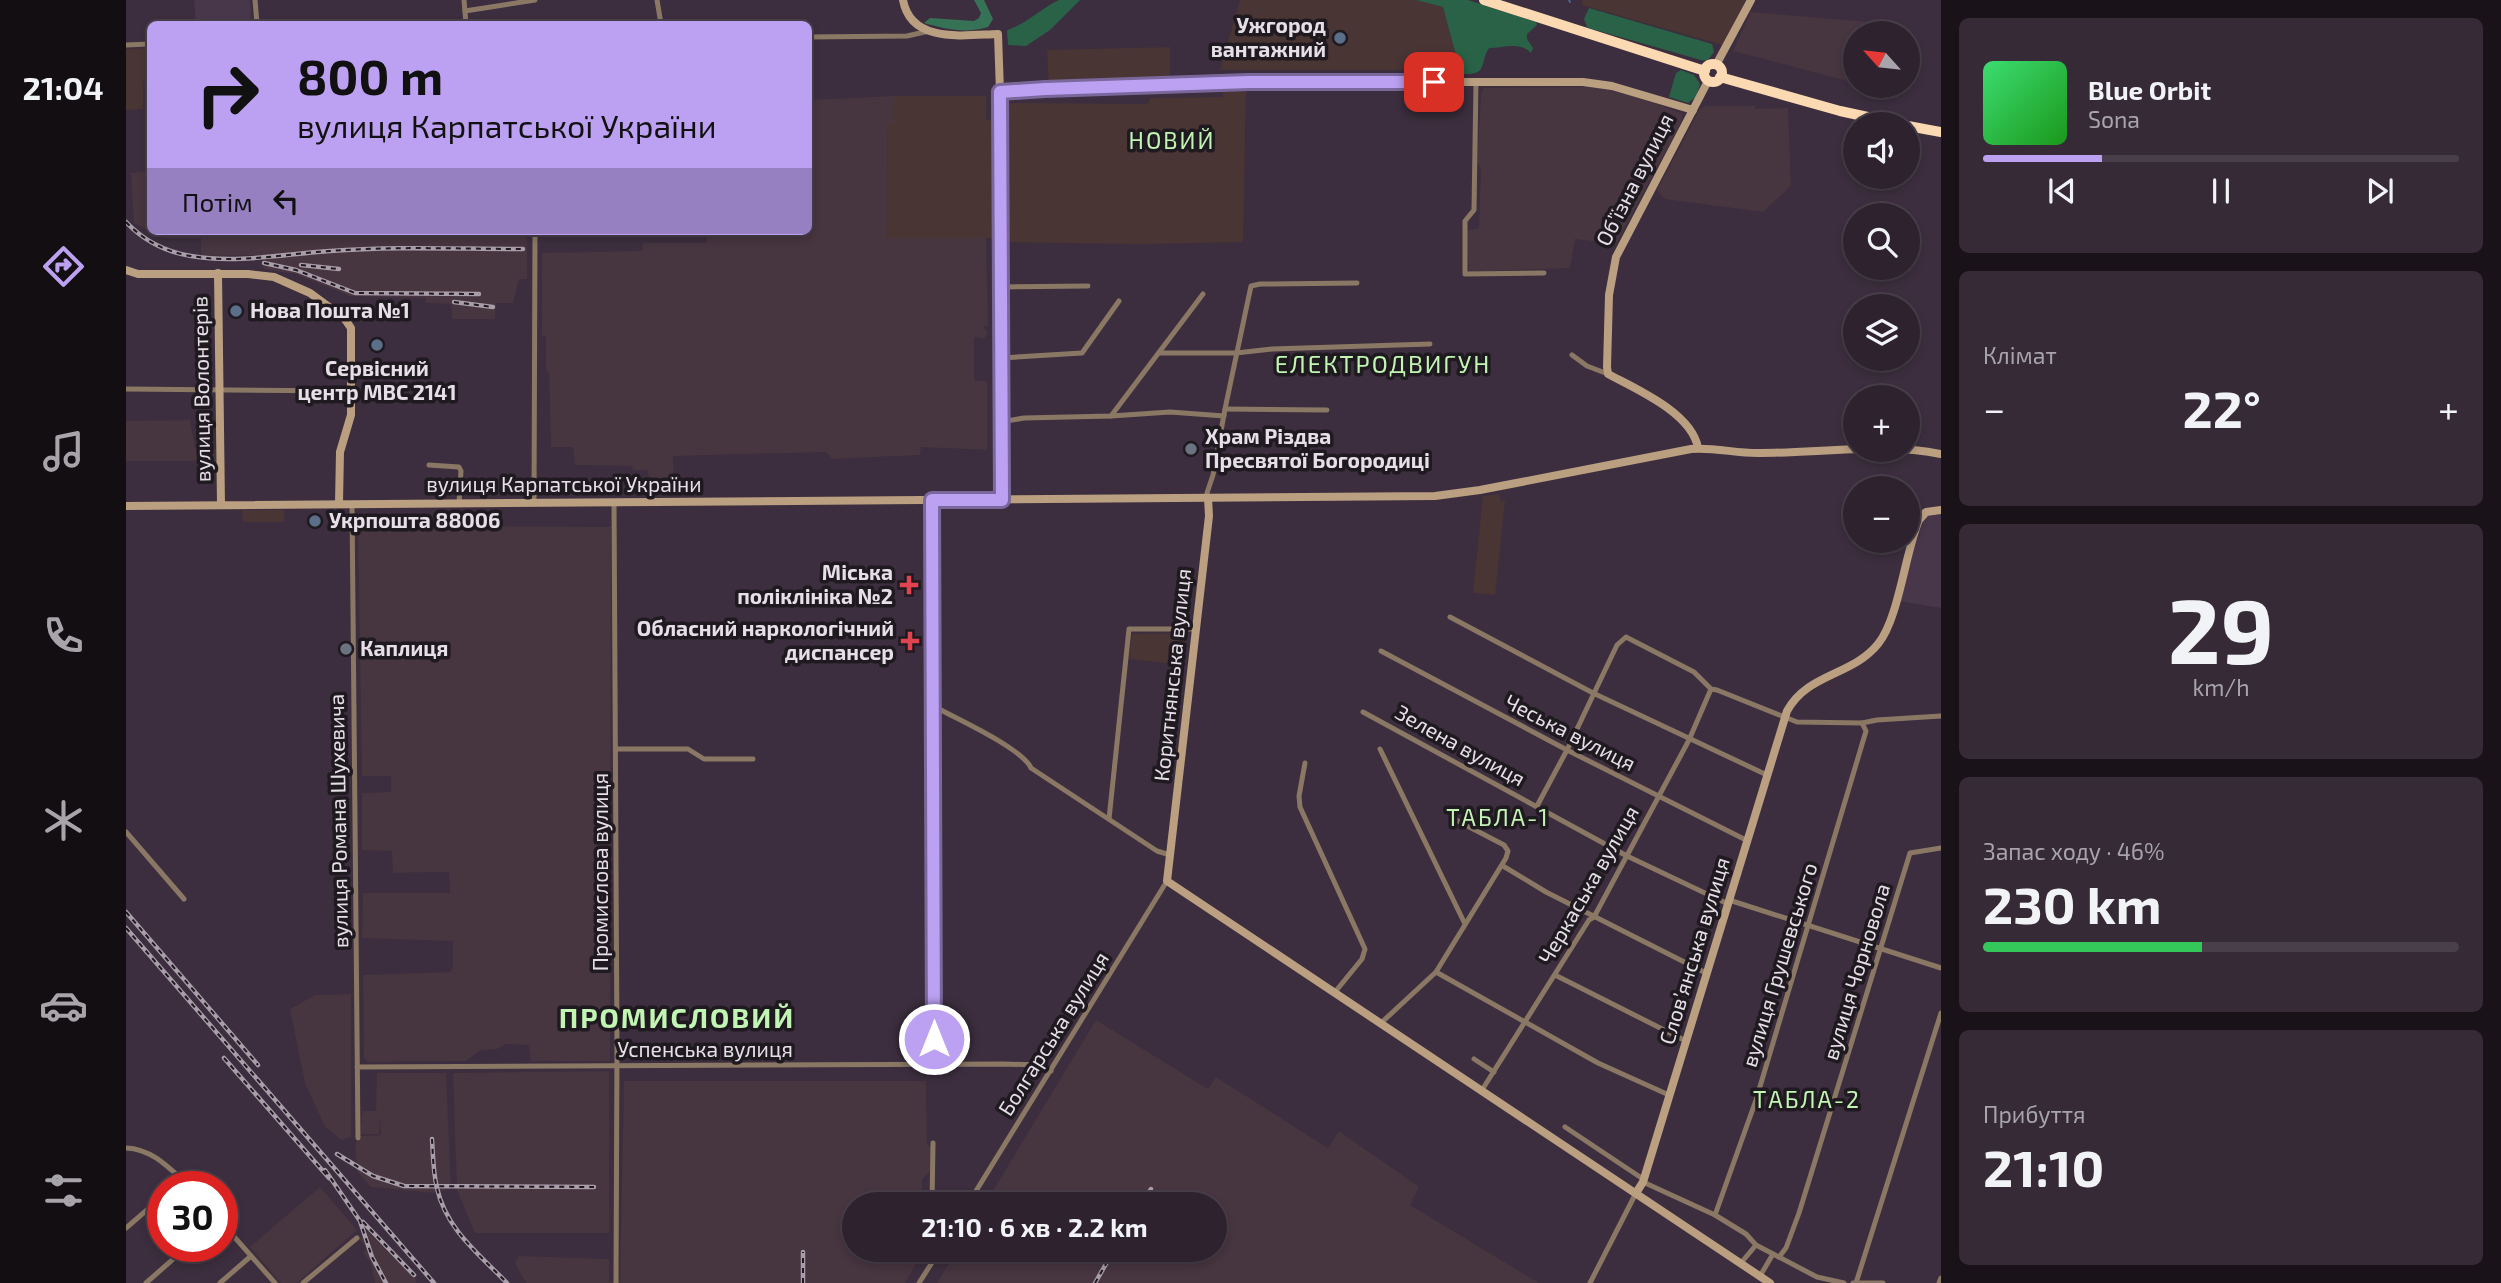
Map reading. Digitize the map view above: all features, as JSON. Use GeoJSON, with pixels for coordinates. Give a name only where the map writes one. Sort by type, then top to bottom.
{"type":"FeatureCollection","features":[{"type":"Feature","properties":{"kind":"highway"},"geometry":{"type":"LineString","coordinates":[[1484,0],[1717,81],[1721,72],[1716,65],[1711,65],[1706,76]]}},
{"type":"Feature","properties":{"kind":"highway"},"geometry":{"type":"LineString","coordinates":[[1720,77],[1845,112]]}},
{"type":"Feature","properties":{"kind":"highway"},"geometry":{"type":"LineString","coordinates":[[1920,128],[1941,132]]}},
{"type":"Feature","properties":{"kind":"street"},"geometry":{"type":"LineString","coordinates":[[255,0],[257,21]]}},
{"type":"Feature","properties":{"kind":"street"},"geometry":{"type":"LineString","coordinates":[[464,0],[466,21]]}},
{"type":"Feature","properties":{"kind":"street"},"geometry":{"type":"LineString","coordinates":[[465,11],[534,0]]}},
{"type":"Feature","properties":{"kind":"street"},"geometry":{"type":"LineString","coordinates":[[657,0],[660,21]]}},
{"type":"Feature","properties":{"kind":"street"},"geometry":{"type":"LineString","coordinates":[[903,0],[909,19],[929,31],[948,36],[998,34],[1002,500]]}},
{"type":"Feature","properties":{"kind":"street"},"geometry":{"type":"LineString","coordinates":[[1716,65],[1751,0]]}},
{"type":"Feature","properties":{"kind":"street"},"geometry":{"type":"LineString","coordinates":[[812,37],[907,36],[929,31]]}},
{"type":"Feature","properties":{"kind":"street"},"geometry":{"type":"LineString","coordinates":[[126,45],[147,44]]}},
{"type":"Feature","properties":{"kind":"street","name":"Обʼїзна вулиця"},"geometry":{"type":"LineString","coordinates":[[1608,374],[1612,268],[1692,110],[1706,76]]}},
{"type":"Feature","properties":{"kind":"street","name":"Обʼїзна вулиця"},"geometry":{"type":"LineString","coordinates":[[1000,92],[1249,82],[1583,82],[1612,86],[1692,110]]}},
{"type":"Feature","properties":{"kind":"street"},"geometry":{"type":"LineString","coordinates":[[1476,82],[1474,210],[1465,221],[1465,274],[1544,273]]}},
{"type":"Feature","properties":{"kind":"street"},"geometry":{"type":"LineString","coordinates":[[534,503],[535,235]]}},
{"type":"Feature","properties":{"kind":"street"},"geometry":{"type":"LineString","coordinates":[[126,270],[138,274],[218,273],[274,277],[303,288],[344,318],[351,328],[351,391],[349,426],[340,452],[339,503]]}},
{"type":"Feature","properties":{"kind":"street","name":"вулиця Волонтерів"},"geometry":{"type":"LineString","coordinates":[[218,273],[221,505]]}},
{"type":"Feature","properties":{"kind":"street"},"geometry":{"type":"LineString","coordinates":[[1208,498],[1251,286],[1357,283]]}},
{"type":"Feature","properties":{"kind":"street"},"geometry":{"type":"LineString","coordinates":[[1000,287],[1088,286]]}},
{"type":"Feature","properties":{"kind":"street"},"geometry":{"type":"LineString","coordinates":[[1111,416],[1203,294]]}},
{"type":"Feature","properties":{"kind":"street"},"geometry":{"type":"LineString","coordinates":[[1001,358],[1082,353],[1119,301]]}},
{"type":"Feature","properties":{"kind":"street"},"geometry":{"type":"LineString","coordinates":[[1159,353],[1236,353],[1272,349],[1430,344]]}},
{"type":"Feature","properties":{"kind":"street"},"geometry":{"type":"LineString","coordinates":[[1572,355],[1587,366],[1645,392],[1664,404],[1696,439],[1694,449],[1754,453],[1903,450],[1941,454]]}},
{"type":"Feature","properties":{"kind":"street"},"geometry":{"type":"LineString","coordinates":[[126,389],[351,391]]}},
{"type":"Feature","properties":{"kind":"street"},"geometry":{"type":"LineString","coordinates":[[1001,422],[1024,418],[1170,412],[1327,410]]}},
{"type":"Feature","properties":{"kind":"street","name":"вулиця Карпатської України"},"geometry":{"type":"LineString","coordinates":[[126,506],[1453,495],[1694,449]]}},
{"type":"Feature","properties":{"kind":"street"},"geometry":{"type":"LineString","coordinates":[[429,465],[459,467],[459,503]]}},
{"type":"Feature","properties":{"kind":"street","name":"Коритнянська вулиця"},"geometry":{"type":"LineString","coordinates":[[1167,881],[1209,516],[1208,498]]}},
{"type":"Feature","properties":{"kind":"street"},"geometry":{"type":"LineString","coordinates":[[932,500],[934,1065]]}},
{"type":"Feature","properties":{"kind":"street","name":"Промислова вулиця"},"geometry":{"type":"LineString","coordinates":[[614,502],[616,1283]]}},
{"type":"Feature","properties":{"kind":"street","name":"вулиця Романа Шухевича"},"geometry":{"type":"LineString","coordinates":[[352,503],[358,1138]]}},
{"type":"Feature","properties":{"kind":"street","name":"Словʼянська вулиця"},"geometry":{"type":"LineString","coordinates":[[1636,1193],[1643,1180],[1784,718],[1793,700],[1805,688],[1858,662],[1879,644],[1893,611],[1919,520],[1926,512],[1941,510]]}},
{"type":"Feature","properties":{"kind":"street"},"geometry":{"type":"LineString","coordinates":[[1450,617],[1593,693],[1767,775]]}},
{"type":"Feature","properties":{"kind":"street"},"geometry":{"type":"LineString","coordinates":[[1109,819],[1129,629],[1196,629]]}},
{"type":"Feature","properties":{"kind":"street"},"geometry":{"type":"LineString","coordinates":[[1537,806],[1617,645],[1626,637],[1694,672],[1711,689],[1797,722],[1862,723],[1941,716]]}},
{"type":"Feature","properties":{"kind":"street","name":"Чеська вулиця"},"geometry":{"type":"LineString","coordinates":[[1381,651],[1567,750],[1746,840]]}},
{"type":"Feature","properties":{"kind":"street","name":"Черкаська вулиця"},"geometry":{"type":"LineString","coordinates":[[1482,1090],[1594,916],[1689,740],[1711,689]]}},
{"type":"Feature","properties":{"kind":"street"},"geometry":{"type":"LineString","coordinates":[[932,709],[941,710],[1013,750],[1028,760],[1031,768],[1157,851],[1170,855]]}},
{"type":"Feature","properties":{"kind":"street","name":"Зелена вулиця"},"geometry":{"type":"LineString","coordinates":[[1363,712],[1627,856],[1729,902],[1941,968]]}},
{"type":"Feature","properties":{"kind":"street","name":"вулиця Грушевського"},"geometry":{"type":"LineString","coordinates":[[1715,1215],[1745,1137],[1809,925],[1866,731],[1862,723]]}},
{"type":"Feature","properties":{"kind":"street"},"geometry":{"type":"LineString","coordinates":[[616,749],[688,749],[704,759],[753,759]]}},
{"type":"Feature","properties":{"kind":"street"},"geometry":{"type":"LineString","coordinates":[[1380,749],[1464,922]]}},
{"type":"Feature","properties":{"kind":"street"},"geometry":{"type":"LineString","coordinates":[[1305,763],[1299,796],[1300,807],[1365,949],[1362,959],[1335,992]]}},
{"type":"Feature","properties":{"kind":"street"},"geometry":{"type":"LineString","coordinates":[[1381,1023],[1436,972],[1464,922],[1503,866],[1508,850],[1504,845],[1454,819]]}},
{"type":"Feature","properties":{"kind":"street"},"geometry":{"type":"LineString","coordinates":[[126,832],[184,899]]}},
{"type":"Feature","properties":{"kind":"street","name":"вулиця Чорновола"},"geometry":{"type":"LineString","coordinates":[[1760,1276],[1786,1248],[1799,1213],[1910,853],[1941,848]]}},
{"type":"Feature","properties":{"kind":"street"},"geometry":{"type":"LineString","coordinates":[[1503,866],[1706,973]]}},
{"type":"Feature","properties":{"kind":"street"},"geometry":{"type":"LineString","coordinates":[[1167,881],[1770,1283]]}},
{"type":"Feature","properties":{"kind":"street","name":"Болгарська вулиця"},"geometry":{"type":"LineString","coordinates":[[975,1192],[1167,881]]}},
{"type":"Feature","properties":{"kind":"street"},"geometry":{"type":"LineString","coordinates":[[1436,972],[1598,1063],[1669,1095]]}},
{"type":"Feature","properties":{"kind":"street"},"geometry":{"type":"LineString","coordinates":[[1555,975],[1685,1041]]}},
{"type":"Feature","properties":{"kind":"street"},"geometry":{"type":"LineString","coordinates":[[1883,1283],[1855,1283],[1941,1013]]}},
{"type":"Feature","properties":{"kind":"street"},"geometry":{"type":"LineString","coordinates":[[1474,1059],[1494,1072]]}},
{"type":"Feature","properties":{"kind":"street","name":"Успенська вулиця"},"geometry":{"type":"LineString","coordinates":[[357,1067],[1037,1065],[1051,1071]]}},
{"type":"Feature","properties":{"kind":"street"},"geometry":{"type":"LineString","coordinates":[[1565,1127],[1643,1180],[1715,1215],[1746,1234],[1756,1245],[1817,1277],[1844,1283]]}},
{"type":"Feature","properties":{"kind":"street"},"geometry":{"type":"LineString","coordinates":[[932,1192],[933,1143]]}},
{"type":"Feature","properties":{"kind":"street"},"geometry":{"type":"LineString","coordinates":[[126,1148],[137,1149],[162,1160],[173,1171]]}},
{"type":"Feature","properties":{"kind":"street"},"geometry":{"type":"LineString","coordinates":[[1590,1283],[1636,1193]]}},
{"type":"Feature","properties":{"kind":"street"},"geometry":{"type":"LineString","coordinates":[[126,1228],[147,1210]]}},
{"type":"Feature","properties":{"kind":"street"},"geometry":{"type":"LineString","coordinates":[[303,1283],[357,1238]]}},
{"type":"Feature","properties":{"kind":"street"},"geometry":{"type":"LineString","coordinates":[[238,1241],[275,1283]]}},
{"type":"Feature","properties":{"kind":"street"},"geometry":{"type":"LineString","coordinates":[[1741,1263],[1756,1245]]}},
{"type":"Feature","properties":{"kind":"street"},"geometry":{"type":"LineString","coordinates":[[220,1283],[251,1256]]}},
{"type":"Feature","properties":{"kind":"street"},"geometry":{"type":"LineString","coordinates":[[146,1283],[170,1262]]}},
{"type":"Feature","properties":{"kind":"street"},"geometry":{"type":"LineString","coordinates":[[919,1283],[931,1262]]}},
{"type":"Feature","properties":{"kind":"street"},"geometry":{"type":"LineString","coordinates":[[1939,1283],[1941,1278]]}},
{"type":"Feature","properties":{"kind":"shaded area"},"geometry":{"type":"Polygon","coordinates":[[[194,0],[250,0],[251,21],[196,21],[194,0]]]}},
{"type":"Feature","properties":{"kind":"shaded area","name":"Ужгород вантажний"},"geometry":{"type":"Polygon","coordinates":[[[1240,0],[1416,0],[1443,7],[1460,70],[1220,70],[1240,0]]]}},
{"type":"Feature","properties":{"kind":"shaded area"},"geometry":{"type":"Polygon","coordinates":[[[1582,0],[1746,0],[1723,45],[1582,5],[1582,0]]]}},
{"type":"Feature","properties":{"kind":"shaded area"},"geometry":{"type":"Polygon","coordinates":[[[1751,12],[1857,21],[1843,21],[1843,80],[1733,51],[1751,12]]]}},
{"type":"Feature","properties":{"kind":"shaded area"},"geometry":{"type":"Polygon","coordinates":[[[1170,47],[1170,84],[1049,86],[1047,50],[1170,47]]]}},
{"type":"Feature","properties":{"kind":"shaded area"},"geometry":{"type":"Polygon","coordinates":[[[147,48],[147,80],[143,81],[143,109],[126,110],[126,49],[147,48]]]}},
{"type":"Feature","properties":{"kind":"shaded area"},"geometry":{"type":"Polygon","coordinates":[[[1223,86],[1246,86],[1243,242],[1005,242],[1003,103],[1148,104],[1150,98],[1223,97],[1223,86]]]}},
{"type":"Feature","properties":{"kind":"shaded area"},"geometry":{"type":"Polygon","coordinates":[[[1590,87],[1621,90],[1683,114],[1680,125],[1616,244],[1575,239],[1570,268],[1469,272],[1467,231],[1479,228],[1481,168],[1477,163],[1481,93],[1484,88],[1590,87]]]}},
{"type":"Feature","properties":{"kind":"shaded area"},"geometry":{"type":"Polygon","coordinates":[[[894,96],[986,96],[986,120],[995,120],[995,238],[886,238],[888,124],[894,123],[894,96]]]}},
{"type":"Feature","properties":{"kind":"shaded area"},"geometry":{"type":"Polygon","coordinates":[[[894,96],[894,124],[888,124],[886,238],[986,238],[988,326],[983,326],[988,333],[984,339],[974,337],[974,377],[975,381],[987,381],[987,450],[921,447],[920,455],[832,459],[826,452],[673,456],[674,493],[653,493],[647,470],[633,470],[632,466],[575,465],[573,447],[551,447],[549,372],[546,371],[546,336],[542,336],[542,253],[643,251],[643,243],[707,243],[707,235],[812,235],[812,100],[894,96]]]}},
{"type":"Feature","properties":{"kind":"shaded area"},"geometry":{"type":"Polygon","coordinates":[[[1706,106],[1788,108],[1791,186],[1763,212],[1665,199],[1657,190],[1700,109],[1706,106]]]}},
{"type":"Feature","properties":{"kind":"shaded area"},"geometry":{"type":"Polygon","coordinates":[[[147,171],[147,230],[134,223],[131,173],[147,171]]]}},
{"type":"Feature","properties":{"kind":"shaded area"},"geometry":{"type":"Polygon","coordinates":[[[157,235],[527,235],[527,279],[519,279],[513,303],[496,303],[495,319],[452,319],[451,304],[426,303],[426,298],[350,296],[296,274],[264,269],[265,255],[201,256],[201,238],[163,238],[157,235]]]}},
{"type":"Feature","properties":{"kind":"shaded area"},"geometry":{"type":"Polygon","coordinates":[[[190,420],[195,448],[216,449],[216,461],[126,461],[126,421],[190,420]]]}},
{"type":"Feature","properties":{"kind":"shaded area"},"geometry":{"type":"Polygon","coordinates":[[[1499,494],[1501,501],[1505,501],[1495,595],[1473,593],[1483,496],[1499,494]]]}},
{"type":"Feature","properties":{"kind":"shaded area"},"geometry":{"type":"Polygon","coordinates":[[[242,510],[284,510],[284,522],[243,522],[242,510]]]}},
{"type":"Feature","properties":{"kind":"shaded area"},"geometry":{"type":"Polygon","coordinates":[[[1929,512],[1941,514],[1941,608],[1899,601],[1912,553],[1920,553],[1922,518],[1929,512]]]}},
{"type":"Feature","properties":{"kind":"shaded area"},"geometry":{"type":"Polygon","coordinates":[[[358,525],[611,527],[610,1061],[531,1061],[529,1045],[506,1044],[497,1049],[481,1050],[466,1061],[368,1062],[364,1058],[363,975],[450,972],[453,967],[453,941],[362,938],[363,893],[450,893],[449,872],[393,873],[392,851],[362,850],[362,793],[391,792],[391,776],[362,776],[358,525]]]}},
{"type":"Feature","properties":{"kind":"shaded area"},"geometry":{"type":"Polygon","coordinates":[[[1187,633],[1183,665],[1129,659],[1132,634],[1187,633]]]}},
{"type":"Feature","properties":{"kind":"shaded area"},"geometry":{"type":"Polygon","coordinates":[[[351,994],[351,1137],[342,1140],[325,1127],[305,1083],[290,1009],[315,995],[351,994]]]}},
{"type":"Feature","properties":{"kind":"shaded area"},"geometry":{"type":"Polygon","coordinates":[[[1096,1020],[1208,1089],[1216,1077],[1328,1148],[1339,1131],[1419,1187],[1410,1205],[1539,1283],[937,1283],[950,1262],[1227,1262],[1227,1192],[992,1192],[1096,1020]]]}},
{"type":"Feature","properties":{"kind":"shaded area"},"geometry":{"type":"Polygon","coordinates":[[[609,1071],[609,1233],[475,1233],[457,1190],[453,1073],[609,1071]]]}},
{"type":"Feature","properties":{"kind":"shaded area"},"geometry":{"type":"Polygon","coordinates":[[[377,1073],[446,1073],[451,1188],[434,1193],[371,1187],[356,1170],[355,1145],[361,1136],[381,1135],[380,1118],[379,1134],[361,1134],[362,1111],[376,1111],[377,1073]]]}},
{"type":"Feature","properties":{"kind":"shaded area"},"geometry":{"type":"Polygon","coordinates":[[[624,1081],[926,1081],[927,1144],[931,1148],[931,1170],[922,1179],[922,1192],[842,1192],[842,1262],[917,1262],[905,1283],[526,1283],[515,1263],[519,1256],[609,1259],[609,1282],[620,1282],[624,1081]]]}},
{"type":"Feature","properties":{"kind":"shaded area"},"geometry":{"type":"Polygon","coordinates":[[[320,1187],[357,1230],[297,1283],[281,1283],[250,1247],[320,1187]]]}},
{"type":"Feature","properties":{"kind":"shaded area"},"geometry":{"type":"Polygon","coordinates":[[[368,1232],[416,1279],[416,1283],[375,1283],[371,1263],[363,1252],[367,1249],[360,1240],[361,1236],[368,1232]]]}},
{"type":"Feature","properties":{"kind":"green space"},"geometry":{"type":"Polygon","coordinates":[[[974,0],[984,0],[993,19],[988,27],[948,29],[924,23],[930,18],[974,21],[981,13],[974,0]]]}},
{"type":"Feature","properties":{"kind":"green space"},"geometry":{"type":"Polygon","coordinates":[[[1059,0],[1080,0],[1050,30],[1026,46],[1008,45],[1007,30],[1059,0]]]}},
{"type":"Feature","properties":{"kind":"green space"},"geometry":{"type":"Polygon","coordinates":[[[1416,0],[1468,0],[1536,22],[1537,25],[1527,34],[1533,48],[1531,53],[1517,46],[1489,48],[1480,70],[1463,74],[1443,7],[1416,0]]]}},
{"type":"Feature","properties":{"kind":"green space"},"geometry":{"type":"Polygon","coordinates":[[[1589,8],[1712,44],[1714,52],[1707,61],[1701,60],[1592,29],[1587,27],[1584,19],[1589,8]]]}},
{"type":"Feature","properties":{"kind":"green space"},"geometry":{"type":"Polygon","coordinates":[[[1681,70],[1694,75],[1700,84],[1696,97],[1688,103],[1669,97],[1676,73],[1681,70]]]}},
{"type":"Feature","properties":{"kind":"railway"},"geometry":{"type":"LineString","coordinates":[[126,222],[140,235],[164,248],[208,258],[243,259],[378,249],[523,249]]}},
{"type":"Feature","properties":{"kind":"railway"},"geometry":{"type":"LineString","coordinates":[[264,263],[296,270],[355,293],[479,294]]}},
{"type":"Feature","properties":{"kind":"railway"},"geometry":{"type":"LineString","coordinates":[[301,265],[339,269]]}},
{"type":"Feature","properties":{"kind":"railway"},"geometry":{"type":"LineString","coordinates":[[454,302],[493,307]]}},
{"type":"Feature","properties":{"kind":"railway"},"geometry":{"type":"LineString","coordinates":[[126,912],[258,1065]]}},
{"type":"Feature","properties":{"kind":"railway"},"geometry":{"type":"LineString","coordinates":[[126,928],[434,1283]]}},
{"type":"Feature","properties":{"kind":"railway"},"geometry":{"type":"LineString","coordinates":[[224,1058],[329,1178]]}},
{"type":"Feature","properties":{"kind":"railway"},"geometry":{"type":"LineString","coordinates":[[432,1139],[433,1164],[441,1203],[465,1240],[507,1283]]}},
{"type":"Feature","properties":{"kind":"railway"},"geometry":{"type":"LineString","coordinates":[[337,1154],[373,1176],[404,1186],[594,1187]]}},
{"type":"Feature","properties":{"kind":"railway"},"geometry":{"type":"LineString","coordinates":[[325,1170],[360,1221],[372,1257],[386,1283]]}},
{"type":"Feature","properties":{"kind":"railway"},"geometry":{"type":"LineString","coordinates":[[363,1222],[414,1275]]}},
{"type":"Feature","properties":{"kind":"railway"},"geometry":{"type":"LineString","coordinates":[[803,1252],[803,1283]]}},
{"type":"Feature","properties":{"kind":"railway"},"geometry":{"type":"LineString","coordinates":[[1095,1283],[1107,1262]]}},
{"type":"Feature","properties":{"kind":"place","name":"Ужгород вантажний"},"geometry":{"type":"Point","coordinates":[1340,38]}},
{"type":"Feature","properties":{"kind":"place","name":"Нова Пошта №1"},"geometry":{"type":"Point","coordinates":[236,311]}},
{"type":"Feature","properties":{"kind":"place","name":"Сервісний центр МВС 2141"},"geometry":{"type":"Point","coordinates":[377,345]}},
{"type":"Feature","properties":{"kind":"place","name":"Храм Різдва Пресвятої Богородиці"},"geometry":{"type":"Point","coordinates":[1191,449]}},
{"type":"Feature","properties":{"kind":"place","name":"Укрпошта 88006"},"geometry":{"type":"Point","coordinates":[315,521]}},
{"type":"Feature","properties":{"kind":"place","name":"Міська поліклініка №2"},"geometry":{"type":"Point","coordinates":[909,585]}},
{"type":"Feature","properties":{"kind":"place","name":"Обласний наркологічний диспансер"},"geometry":{"type":"Point","coordinates":[910,641]}},
{"type":"Feature","properties":{"kind":"place","name":"Каплиця"},"geometry":{"type":"Point","coordinates":[346,649]}},
{"type":"Feature","properties":{"kind":"district","name":"НОВИЙ"},"geometry":{"type":"Point","coordinates":[1172,141]}},
{"type":"Feature","properties":{"kind":"district","name":"ЕЛЕКТРОДВИГУН"},"geometry":{"type":"Point","coordinates":[1383,365]}},
{"type":"Feature","properties":{"kind":"district","name":"ТАБЛА-1"},"geometry":{"type":"Point","coordinates":[1498,818]}},
{"type":"Feature","properties":{"kind":"district","name":"ПРОМИСЛОВИЙ"},"geometry":{"type":"Point","coordinates":[677,1018]}},
{"type":"Feature","properties":{"kind":"district","name":"ТАБЛА-2"},"geometry":{"type":"Point","coordinates":[1807,1100]}},
{"type":"Feature","properties":{"kind":"route"},"geometry":{"type":"LineString","coordinates":[[934,1039],[932,500],[1002,500],[1000,92],[1249,82],[1434,82]]}}]}
